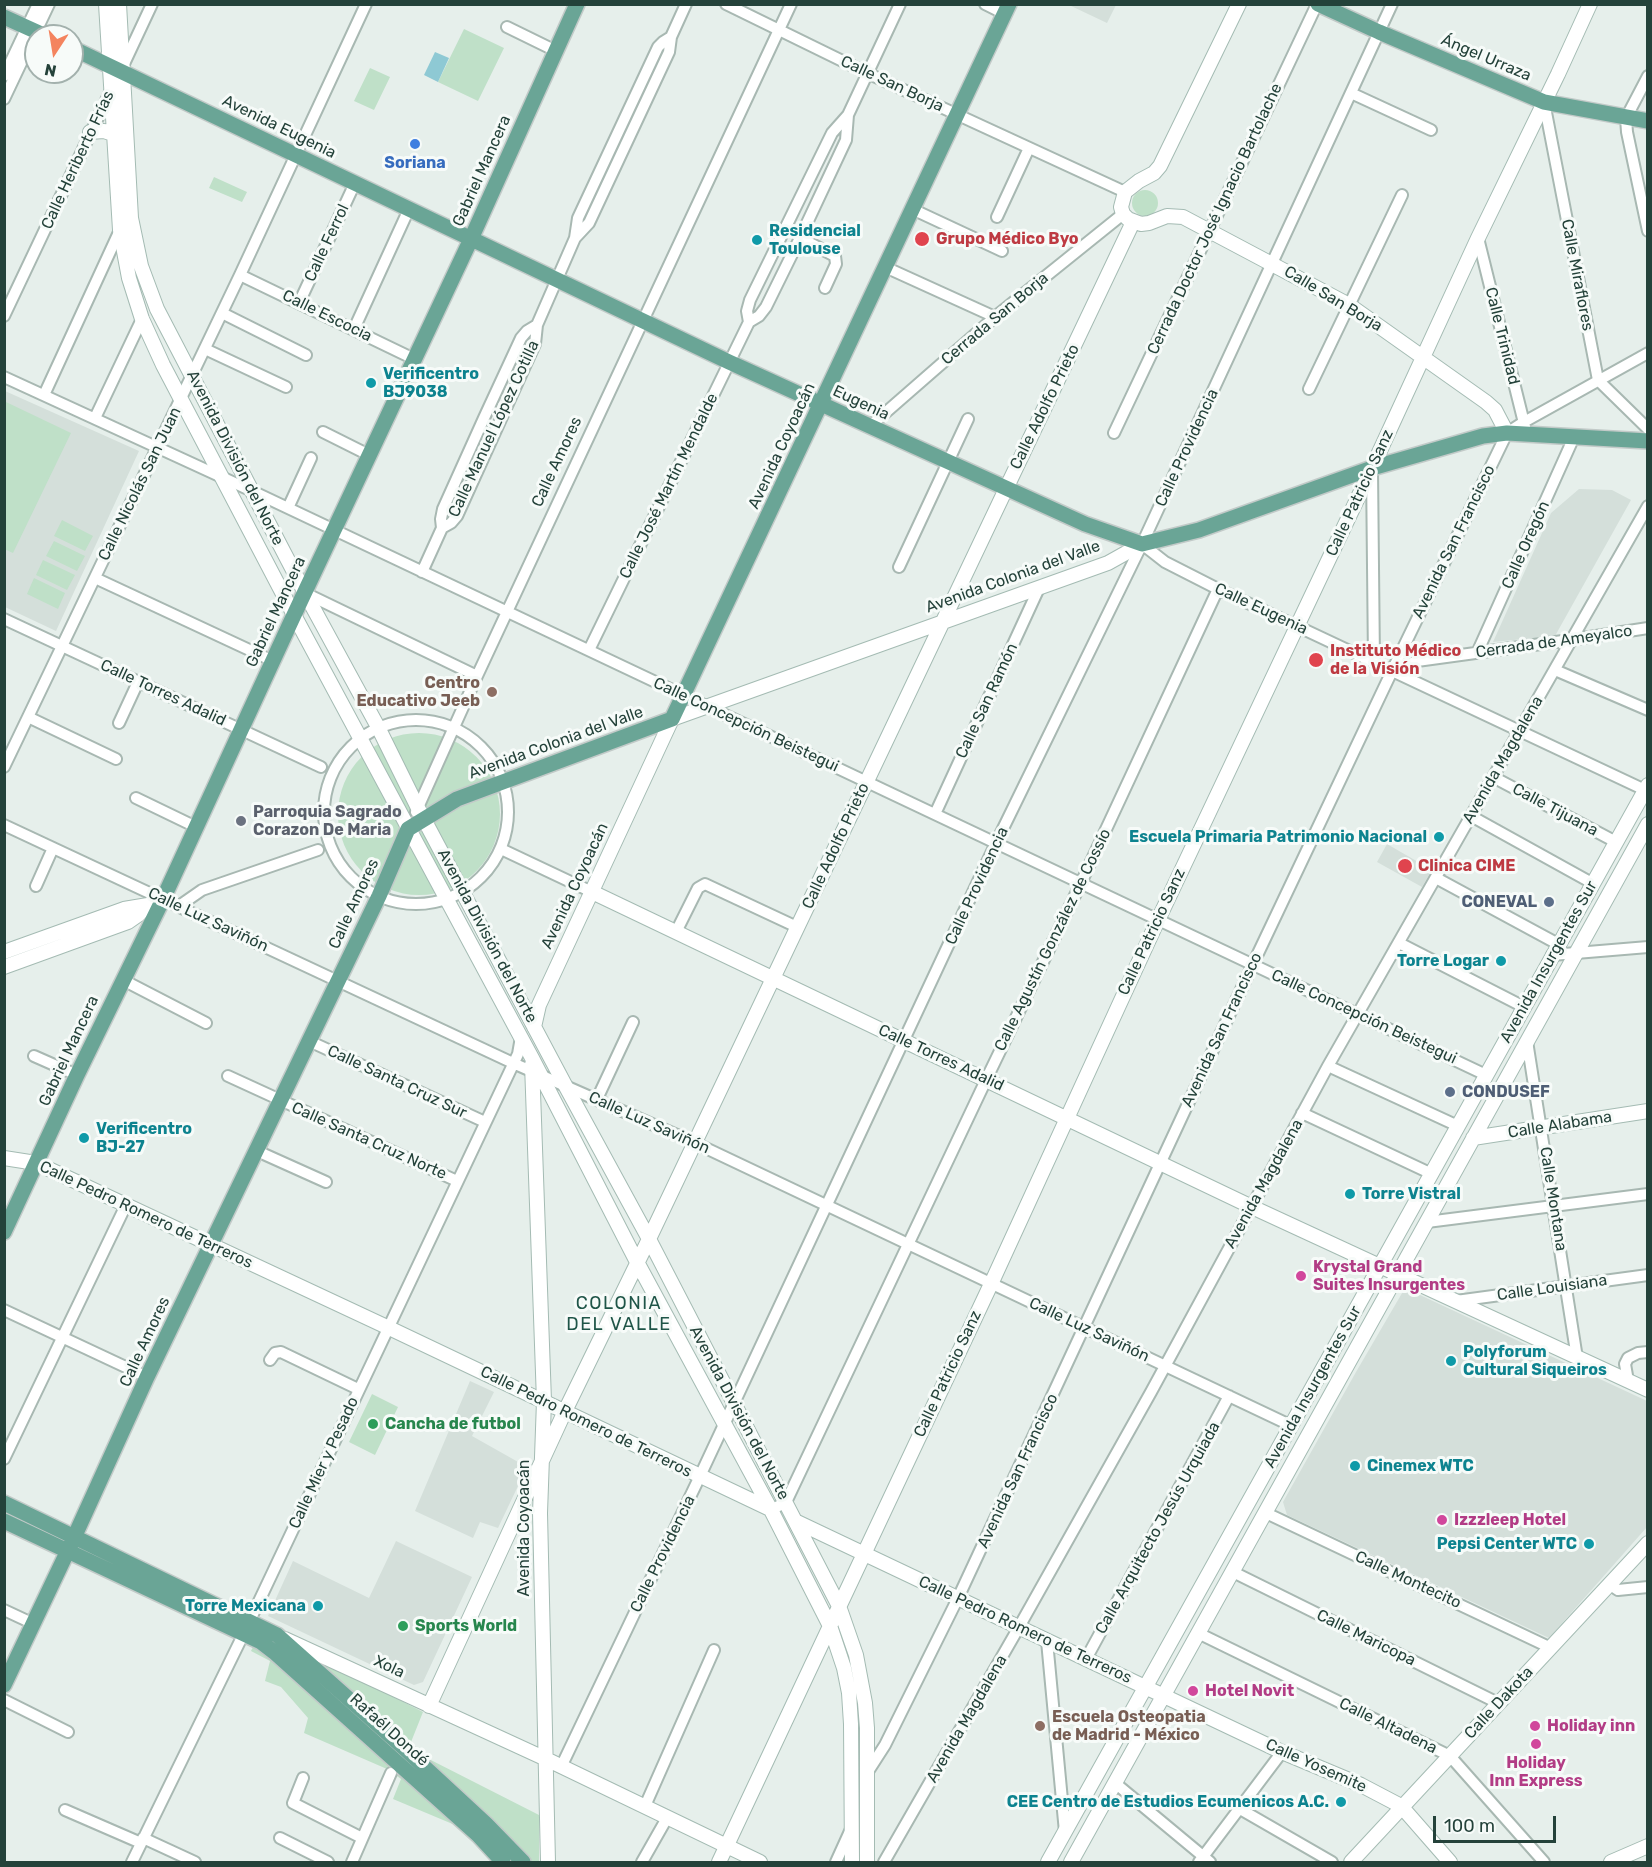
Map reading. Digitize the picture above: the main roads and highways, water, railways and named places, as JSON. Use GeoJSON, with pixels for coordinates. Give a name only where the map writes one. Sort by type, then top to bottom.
{"type":"FeatureCollection","features":[{"type":"Feature","properties":{"kind":"main road","name":"Gabriel Mancera"},"geometry":{"type":"LineString","coordinates":[[4,1232],[163,899],[471,238],[577,4]]}},
{"type":"Feature","properties":{"kind":"main road","name":"Ángel Urraza"},"geometry":{"type":"LineString","coordinates":[[1318,4],[1544,102],[1647,121]]}},
{"type":"Feature","properties":{"kind":"main road","name":"Avenida Coyoacán"},"geometry":{"type":"LineString","coordinates":[[672,719],[1007,9]]}},
{"type":"Feature","properties":{"kind":"main road"},"geometry":{"type":"LineString","coordinates":[[4,17],[24,26]]}},
{"type":"Feature","properties":{"kind":"main road","name":"Avenida Eugenia"},"geometry":{"type":"LineString","coordinates":[[84,54],[471,238]]}},
{"type":"Feature","properties":{"kind":"main road","name":"Eugenia"},"geometry":{"type":"LineString","coordinates":[[471,238],[869,427],[1085,524],[1142,544]]}},
{"type":"Feature","properties":{"kind":"main road","name":"Avenida Colonia del Valle"},"geometry":{"type":"LineString","coordinates":[[1142,544],[1199,530],[1372,468],[1483,436],[1525,428],[1574,437],[1647,441]]}},
{"type":"Feature","properties":{"kind":"main road","name":"Avenida Colonia del Valle"},"geometry":{"type":"LineString","coordinates":[[408,829],[421,813],[672,719]]}},
{"type":"Feature","properties":{"kind":"main road","name":"Calle Amores"},"geometry":{"type":"LineString","coordinates":[[4,1685],[68,1552],[147,1377],[379,896],[408,829]]}},
{"type":"Feature","properties":{"kind":"main road","name":"Xola"},"geometry":{"type":"LineString","coordinates":[[4,1503],[75,1536],[247,1627]]}},
{"type":"Feature","properties":{"kind":"main road","name":"Xola"},"geometry":{"type":"LineString","coordinates":[[4,1521],[68,1552],[247,1627],[277,1635]]}},
{"type":"Feature","properties":{"kind":"main road","name":"Rafaél Dondé"},"geometry":{"type":"LineString","coordinates":[[247,1627],[478,1835],[503,1863]]}},
{"type":"Feature","properties":{"kind":"main road","name":"Rafaél Dondé"},"geometry":{"type":"LineString","coordinates":[[277,1635],[470,1809],[523,1863]]}},
{"type":"Feature","properties":{"kind":"water"},"geometry":{"type":"Polygon","coordinates":[[[435,52],[449,58],[438,82],[424,75],[435,52]]]}},
{"type":"Feature","properties":{"kind":"place","name":"Soriana"},"geometry":{"type":"Point","coordinates":[415,144]}},
{"type":"Feature","properties":{"kind":"place","name":"Grupo Médico Byo"},"geometry":{"type":"Point","coordinates":[922,239]}},
{"type":"Feature","properties":{"kind":"place","name":"Residencial Toulouse"},"geometry":{"type":"Point","coordinates":[757,240]}},
{"type":"Feature","properties":{"kind":"place","name":"Verificentro BJ9038"},"geometry":{"type":"Point","coordinates":[371,383]}},
{"type":"Feature","properties":{"kind":"place","name":"Instituto Médico de la Visión"},"geometry":{"type":"Point","coordinates":[1316,660]}},
{"type":"Feature","properties":{"kind":"place","name":"Centro Educativo Jeeb"},"geometry":{"type":"Point","coordinates":[492,692]}},
{"type":"Feature","properties":{"kind":"place","name":"Parroquia Sagrado Corazon De Maria"},"geometry":{"type":"Point","coordinates":[241,821]}},
{"type":"Feature","properties":{"kind":"place","name":"Escuela Primaria Patrimonio Nacional"},"geometry":{"type":"Point","coordinates":[1439,837]}},
{"type":"Feature","properties":{"kind":"place","name":"Clinica CIME"},"geometry":{"type":"Point","coordinates":[1405,866]}},
{"type":"Feature","properties":{"kind":"place","name":"CONEVAL"},"geometry":{"type":"Point","coordinates":[1549,902]}},
{"type":"Feature","properties":{"kind":"place","name":"Torre Logar"},"geometry":{"type":"Point","coordinates":[1501,961]}},
{"type":"Feature","properties":{"kind":"place","name":"CONDUSEF"},"geometry":{"type":"Point","coordinates":[1450,1092]}},
{"type":"Feature","properties":{"kind":"place","name":"Verificentro BJ-27"},"geometry":{"type":"Point","coordinates":[84,1138]}},
{"type":"Feature","properties":{"kind":"place","name":"Torre Vistral"},"geometry":{"type":"Point","coordinates":[1350,1194]}},
{"type":"Feature","properties":{"kind":"place","name":"Krystal Grand Suites Insurgentes"},"geometry":{"type":"Point","coordinates":[1301,1276]}},
{"type":"Feature","properties":{"kind":"place","name":"Polyforum Cultural Siqueiros"},"geometry":{"type":"Point","coordinates":[1451,1361]}},
{"type":"Feature","properties":{"kind":"place","name":"Cancha de futbol"},"geometry":{"type":"Point","coordinates":[373,1424]}},
{"type":"Feature","properties":{"kind":"place","name":"Cinemex WTC"},"geometry":{"type":"Point","coordinates":[1355,1466]}},
{"type":"Feature","properties":{"kind":"place","name":"Izzzleep Hotel"},"geometry":{"type":"Point","coordinates":[1442,1520]}},
{"type":"Feature","properties":{"kind":"place","name":"Pepsi Center WTC"},"geometry":{"type":"Point","coordinates":[1589,1544]}},
{"type":"Feature","properties":{"kind":"place","name":"Torre Mexicana"},"geometry":{"type":"Point","coordinates":[318,1606]}},
{"type":"Feature","properties":{"kind":"place","name":"Sports World"},"geometry":{"type":"Point","coordinates":[403,1626]}},
{"type":"Feature","properties":{"kind":"place","name":"Hotel Novit"},"geometry":{"type":"Point","coordinates":[1193,1691]}},
{"type":"Feature","properties":{"kind":"place","name":"Escuela Osteopatia de Madrid - México"},"geometry":{"type":"Point","coordinates":[1040,1726]}},
{"type":"Feature","properties":{"kind":"place","name":"Holiday inn"},"geometry":{"type":"Point","coordinates":[1535,1726]}},
{"type":"Feature","properties":{"kind":"place","name":"Holiday Inn Express"},"geometry":{"type":"Point","coordinates":[1536,1744]}},
{"type":"Feature","properties":{"kind":"place","name":"CEE Centro de Estudios Ecumenicos A.C."},"geometry":{"type":"Point","coordinates":[1341,1802]}},
{"type":"Feature","properties":{"kind":"district","name":"COLONIA DEL VALLE"},"geometry":{"type":"Point","coordinates":[619,1314]}}]}
